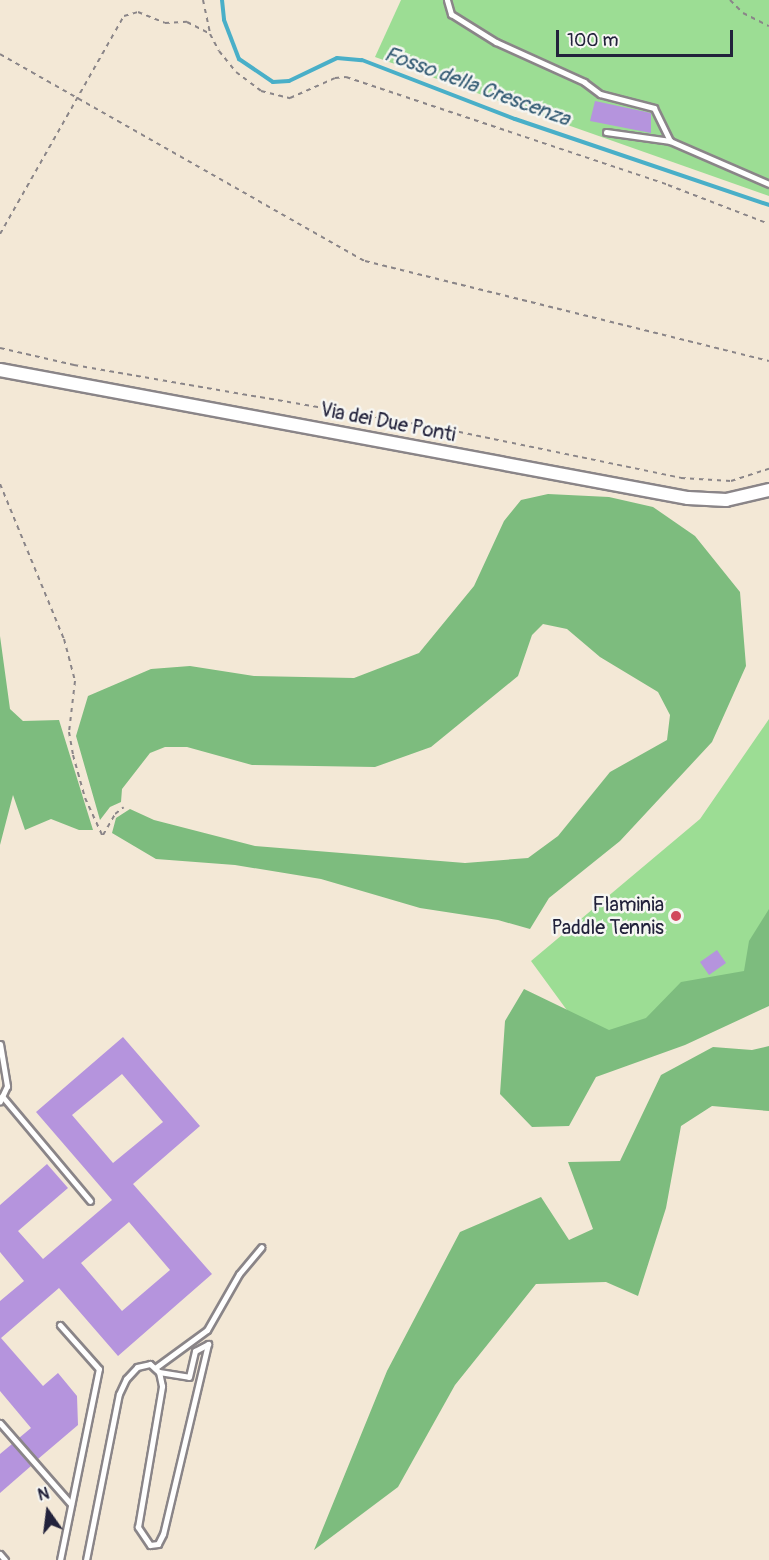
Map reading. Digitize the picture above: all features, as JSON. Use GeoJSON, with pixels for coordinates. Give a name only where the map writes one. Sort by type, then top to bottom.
{"type":"FeatureCollection","features":[{"type":"Feature","properties":{"kind":"street","name":"Via dei Due Ponti"},"geometry":{"type":"LineString","coordinates":[[0,370],[688,498],[726,500],[769,490]]}},
{"type":"Feature","properties":{"kind":"lane"},"geometry":{"type":"LineString","coordinates":[[447,0],[451,14],[496,42],[584,81],[600,94],[654,108],[670,141]]}},
{"type":"Feature","properties":{"kind":"lane"},"geometry":{"type":"LineString","coordinates":[[606,132],[670,141],[769,184]]}},
{"type":"Feature","properties":{"kind":"lane"},"geometry":{"type":"LineString","coordinates":[[0,1044],[7,1086],[1,1098],[90,1201]]}},
{"type":"Feature","properties":{"kind":"lane"},"geometry":{"type":"LineString","coordinates":[[157,1370],[207,1330],[239,1274],[262,1247]]}},
{"type":"Feature","properties":{"kind":"lane"},"geometry":{"type":"LineString","coordinates":[[60,1325],[99,1369],[60,1560]]}},
{"type":"Feature","properties":{"kind":"lane"},"geometry":{"type":"LineString","coordinates":[[157,1370],[162,1386],[138,1527],[150,1545],[158,1544],[163,1534],[196,1385],[203,1376],[208,1344],[195,1351],[189,1377]]}},
{"type":"Feature","properties":{"kind":"lane"},"geometry":{"type":"LineString","coordinates":[[87,1560],[119,1394],[137,1367],[150,1364],[157,1370],[189,1377],[196,1385]]}},
{"type":"Feature","properties":{"kind":"lane"},"geometry":{"type":"LineString","coordinates":[[0,1423],[71,1504]]}},
{"type":"Feature","properties":{"kind":"lane"},"geometry":{"type":"LineString","coordinates":[[0,1554],[5,1560]]}},
{"type":"Feature","properties":{"kind":"path"},"geometry":{"type":"LineString","coordinates":[[203,0],[210,34],[236,72],[261,90],[278,97],[301,95],[335,78],[346,77],[668,186],[769,224]]}},
{"type":"Feature","properties":{"kind":"path"},"geometry":{"type":"LineString","coordinates":[[730,0],[743,13],[769,26]]}},
{"type":"Feature","properties":{"kind":"path"},"geometry":{"type":"LineString","coordinates":[[0,234],[124,16],[138,12],[165,23],[187,22],[210,34]]}},
{"type":"Feature","properties":{"kind":"path"},"geometry":{"type":"LineString","coordinates":[[0,54],[365,261],[769,361]]}},
{"type":"Feature","properties":{"kind":"path"},"geometry":{"type":"LineString","coordinates":[[0,348],[74,365],[450,430],[681,478],[731,481],[769,469]]}},
{"type":"Feature","properties":{"kind":"path"},"geometry":{"type":"LineString","coordinates":[[0,484],[64,639],[75,681],[69,732],[73,755],[85,798],[103,837],[108,824],[124,807]]}},
{"type":"Feature","properties":{"kind":"green space"},"geometry":{"type":"Polygon","coordinates":[[[401,0],[769,0],[769,196],[375,57],[401,0]]]}},
{"type":"Feature","properties":{"kind":"green space"},"geometry":{"type":"Polygon","coordinates":[[[548,494],[609,497],[653,507],[695,536],[740,592],[746,666],[712,742],[620,841],[549,898],[530,929],[498,920],[420,908],[321,879],[235,865],[156,859],[112,833],[116,818],[130,809],[154,820],[255,846],[465,863],[528,858],[558,836],[610,772],[667,740],[670,715],[658,692],[600,657],[567,629],[543,624],[532,635],[518,676],[431,747],[375,767],[252,765],[187,747],[165,747],[150,753],[122,789],[121,802],[110,807],[100,820],[76,736],[88,696],[151,669],[190,666],[254,676],[354,678],[419,653],[474,586],[504,521],[521,500],[548,494]]]}},
{"type":"Feature","properties":{"kind":"green space"},"geometry":{"type":"Polygon","coordinates":[[[0,636],[10,709],[23,721],[59,720],[93,830],[79,830],[51,819],[25,830],[13,795],[0,845],[0,636]]]}},
{"type":"Feature","properties":{"kind":"green space","name":"Flaminia Paddle Tennis"},"geometry":{"type":"Polygon","coordinates":[[[769,719],[769,966],[607,1065],[531,961],[700,819],[769,719]]]}},
{"type":"Feature","properties":{"kind":"green space"},"geometry":{"type":"Polygon","coordinates":[[[769,909],[769,1006],[685,1045],[596,1077],[569,1126],[532,1127],[500,1094],[505,1021],[524,989],[609,1030],[646,1018],[681,982],[744,971],[749,941],[769,909]]]}},
{"type":"Feature","properties":{"kind":"green space"},"geometry":{"type":"Polygon","coordinates":[[[769,1046],[769,1111],[712,1106],[681,1126],[666,1208],[638,1296],[606,1282],[536,1284],[455,1385],[398,1487],[314,1550],[387,1371],[460,1232],[541,1197],[569,1240],[593,1229],[568,1162],[620,1161],[661,1075],[713,1047],[752,1050],[769,1046]]]}},
{"type":"Feature","properties":{"kind":"building"},"geometry":{"type":"Polygon","coordinates":[[[595,101],[651,113],[651,133],[590,121],[595,101]]]}},
{"type":"Feature","properties":{"kind":"building"},"geometry":{"type":"Polygon","coordinates":[[[717,950],[726,963],[709,975],[700,962],[717,950]]]}},
{"type":"Feature","properties":{"kind":"building"},"geometry":{"type":"Polygon","coordinates":[[[123,1037],[200,1126],[133,1184],[212,1274],[118,1356],[59,1288],[1,1338],[43,1386],[58,1373],[77,1396],[78,1425],[38,1459],[19,1438],[31,1428],[0,1391],[0,1301],[24,1281],[0,1252],[0,1205],[47,1164],[68,1188],[18,1231],[43,1259],[112,1200],[36,1112],[123,1037]],[[122,1074],[72,1115],[113,1163],[163,1122],[122,1074]],[[129,1222],[81,1263],[122,1311],[170,1270],[129,1222]]]}},
{"type":"Feature","properties":{"kind":"building"},"geometry":{"type":"Polygon","coordinates":[[[12,1444],[31,1466],[0,1493],[0,1454],[12,1444]]]}},
{"type":"Feature","properties":{"kind":"waterway","name":"Fosso della Crescenza"},"geometry":{"type":"LineString","coordinates":[[222,0],[224,20],[239,59],[273,82],[289,81],[337,58],[362,60],[515,119],[769,205]]}},
{"type":"Feature","properties":{"kind":"place","name":"Flaminia Paddle Tennis"},"geometry":{"type":"Point","coordinates":[676,916]}}]}
